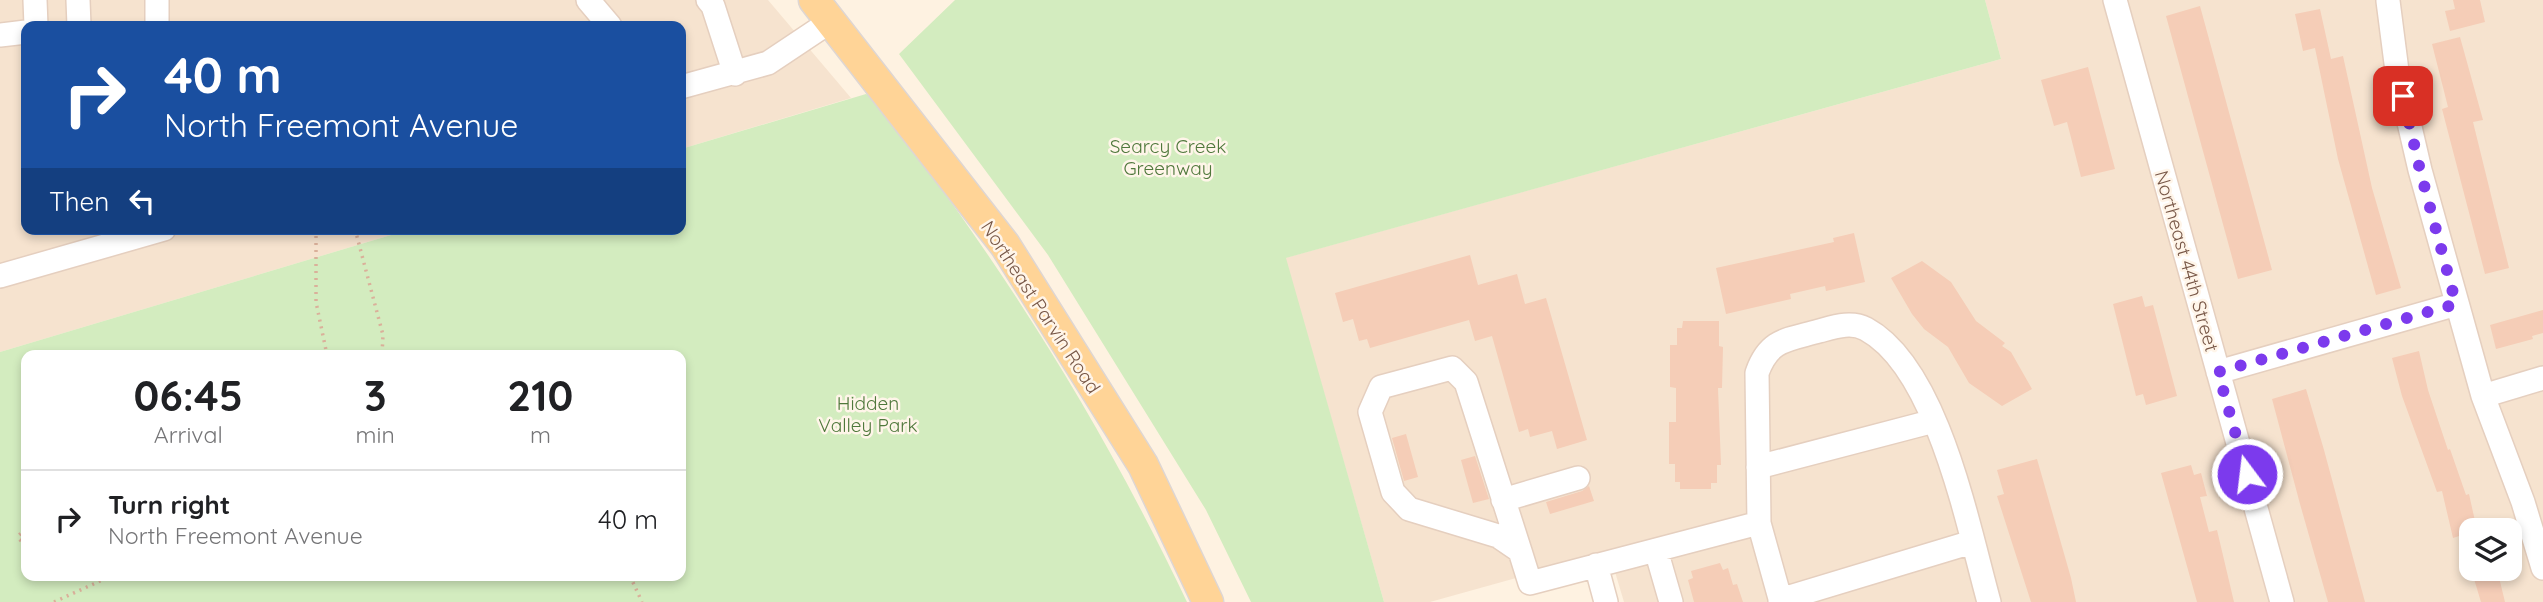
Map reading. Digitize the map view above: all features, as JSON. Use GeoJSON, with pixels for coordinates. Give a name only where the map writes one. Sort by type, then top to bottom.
{"type":"FeatureCollection","features":[{"type":"Feature","properties":{"kind":"main road","name":"Northeast Parvin Road"},"geometry":{"type":"LineString","coordinates":[[823,10],[1005,245],[1143,465],[1208,602]]}},
{"type":"Feature","properties":{"kind":"street"},"geometry":{"type":"LineString","coordinates":[[35,0],[36,21]]}},
{"type":"Feature","properties":{"kind":"street"},"geometry":{"type":"LineString","coordinates":[[78,0],[79,21]]}},
{"type":"Feature","properties":{"kind":"street"},"geometry":{"type":"LineString","coordinates":[[157,0],[157,21]]}},
{"type":"Feature","properties":{"kind":"street"},"geometry":{"type":"LineString","coordinates":[[588,0],[606,21]]}},
{"type":"Feature","properties":{"kind":"street"},"geometry":{"type":"LineString","coordinates":[[708,0],[713,6],[735,74]]}},
{"type":"Feature","properties":{"kind":"street","name":"Northeast 44th Street"},"geometry":{"type":"LineString","coordinates":[[2115,0],[2282,602]]}},
{"type":"Feature","properties":{"kind":"street"},"geometry":{"type":"LineString","coordinates":[[2388,1],[2398,71],[2414,146],[2456,304],[2483,396],[2523,502],[2543,568]]}},
{"type":"Feature","properties":{"kind":"street"},"geometry":{"type":"LineString","coordinates":[[686,86],[768,63],[823,10]]}},
{"type":"Feature","properties":{"kind":"street"},"geometry":{"type":"LineString","coordinates":[[0,35],[21,33]]}},
{"type":"Feature","properties":{"kind":"street"},"geometry":{"type":"LineString","coordinates":[[0,275],[143,235]]}},
{"type":"Feature","properties":{"kind":"street"},"geometry":{"type":"LineString","coordinates":[[2218,372],[2456,304]]}},
{"type":"Feature","properties":{"kind":"street"},"geometry":{"type":"LineString","coordinates":[[1972,542],[1780,601],[1759,523],[1757,373],[1764,354],[1777,343],[1843,325],[1864,328],[1894,351],[1925,398],[1950,461],[1989,602]]}},
{"type":"Feature","properties":{"kind":"street"},"geometry":{"type":"LineString","coordinates":[[1520,551],[1498,537],[1409,509],[1393,492],[1370,412],[1381,387],[1452,368],[1466,382],[1503,500],[1520,551],[1530,583],[1759,523]]}},
{"type":"Feature","properties":{"kind":"street"},"geometry":{"type":"LineString","coordinates":[[2483,396],[2543,378]]}},
{"type":"Feature","properties":{"kind":"street"},"geometry":{"type":"LineString","coordinates":[[1758,467],[1934,421]]}},
{"type":"Feature","properties":{"kind":"street"},"geometry":{"type":"LineString","coordinates":[[1503,500],[1578,478]]}},
{"type":"Feature","properties":{"kind":"street"},"geometry":{"type":"LineString","coordinates":[[1656,550],[1671,602]]}},
{"type":"Feature","properties":{"kind":"street"},"geometry":{"type":"LineString","coordinates":[[1596,565],[1606,602]]}},
{"type":"Feature","properties":{"kind":"path"},"geometry":{"type":"LineString","coordinates":[[316,235],[316,302],[326,350]]}},
{"type":"Feature","properties":{"kind":"path"},"geometry":{"type":"LineString","coordinates":[[357,235],[383,335],[382,350]]}},
{"type":"Feature","properties":{"kind":"path"},"geometry":{"type":"LineString","coordinates":[[54,602],[100,581]]}},
{"type":"Feature","properties":{"kind":"path"},"geometry":{"type":"LineString","coordinates":[[632,581],[642,602]]}},
{"type":"Feature","properties":{"kind":"shaded area"},"geometry":{"type":"Polygon","coordinates":[[[0,0],[768,0],[851,98],[686,148],[686,21],[21,21],[21,235],[391,235],[0,352],[0,0]]]}},
{"type":"Feature","properties":{"kind":"shaded area"},"geometry":{"type":"Polygon","coordinates":[[[1985,0],[2543,0],[2543,602],[1624,602],[1609,552],[1430,602],[1384,602],[1285,258],[2001,59],[1985,0]]]}},
{"type":"Feature","properties":{"kind":"green space","name":"Searcy Creek Greenway"},"geometry":{"type":"Polygon","coordinates":[[[955,0],[1985,0],[2001,59],[1286,258],[1384,602],[1251,602],[1206,510],[1048,255],[899,54],[955,0]]]}},
{"type":"Feature","properties":{"kind":"green space","name":"Hidden Valley Park"},"geometry":{"type":"Polygon","coordinates":[[[866,94],[872,97],[918,156],[1044,340],[1119,469],[1187,602],[0,602],[0,352],[391,235],[686,235],[686,148],[866,94]]]}},
{"type":"Feature","properties":{"kind":"building"},"geometry":{"type":"Polygon","coordinates":[[[2453,0],[2480,0],[2485,22],[2450,31],[2445,11],[2455,9],[2453,0]]]}},
{"type":"Feature","properties":{"kind":"building"},"geometry":{"type":"Polygon","coordinates":[[[2200,6],[2272,270],[2238,279],[2166,16],[2200,6]]]}},
{"type":"Feature","properties":{"kind":"building"},"geometry":{"type":"Polygon","coordinates":[[[2320,9],[2331,59],[2343,56],[2372,188],[2401,288],[2376,295],[2338,159],[2315,48],[2303,51],[2295,14],[2320,9]]]}},
{"type":"Feature","properties":{"kind":"building"},"geometry":{"type":"Polygon","coordinates":[[[2460,37],[2483,120],[2473,122],[2509,268],[2485,274],[2442,109],[2448,107],[2432,44],[2460,37]]]}},
{"type":"Feature","properties":{"kind":"building"},"geometry":{"type":"Polygon","coordinates":[[[2088,67],[2115,169],[2081,177],[2067,122],[2054,126],[2041,80],[2088,67]]]}},
{"type":"Feature","properties":{"kind":"building"},"geometry":{"type":"Polygon","coordinates":[[[1854,233],[1865,282],[1826,291],[1825,286],[1790,294],[1791,299],[1726,314],[1716,268],[1834,242],[1833,238],[1854,233]]]}},
{"type":"Feature","properties":{"kind":"building"},"geometry":{"type":"Polygon","coordinates":[[[1470,255],[1478,285],[1517,274],[1525,304],[1546,298],[1587,440],[1557,449],[1552,431],[1530,437],[1528,429],[1519,432],[1492,336],[1475,341],[1469,320],[1370,348],[1367,339],[1359,341],[1353,319],[1343,322],[1335,293],[1470,255]]]}},
{"type":"Feature","properties":{"kind":"building"},"geometry":{"type":"Polygon","coordinates":[[[1922,261],[1951,282],[1976,321],[2005,343],[2002,346],[2011,352],[2032,389],[2002,406],[1969,383],[1948,347],[1924,329],[1912,314],[1891,278],[1922,261]]]}},
{"type":"Feature","properties":{"kind":"building"},"geometry":{"type":"Polygon","coordinates":[[[2142,296],[2145,307],[2153,305],[2177,396],[2146,405],[2143,394],[2136,396],[2113,304],[2142,296]]]}},
{"type":"Feature","properties":{"kind":"building"},"geometry":{"type":"Polygon","coordinates":[[[2543,310],[2543,333],[2532,336],[2533,339],[2496,349],[2490,325],[2543,310]]]}},
{"type":"Feature","properties":{"kind":"building"},"geometry":{"type":"Polygon","coordinates":[[[1683,321],[1719,321],[1719,346],[1723,347],[1722,388],[1718,388],[1721,465],[1717,465],[1717,483],[1711,483],[1711,489],[1680,489],[1680,482],[1675,482],[1675,464],[1669,464],[1669,422],[1676,422],[1676,388],[1670,387],[1670,345],[1677,345],[1677,328],[1682,328],[1683,321]]]}},
{"type":"Feature","properties":{"kind":"building"},"geometry":{"type":"Polygon","coordinates":[[[2419,351],[2428,390],[2448,450],[2450,449],[2466,495],[2469,494],[2474,518],[2459,518],[2459,536],[2453,538],[2442,491],[2437,492],[2402,396],[2392,358],[2419,351]]]}},
{"type":"Feature","properties":{"kind":"building"},"geometry":{"type":"Polygon","coordinates":[[[2306,389],[2365,602],[2328,602],[2300,504],[2272,399],[2306,389]]]}},
{"type":"Feature","properties":{"kind":"building"},"geometry":{"type":"Polygon","coordinates":[[[1406,434],[1418,477],[1404,481],[1392,438],[1406,434]]]}},
{"type":"Feature","properties":{"kind":"building"},"geometry":{"type":"Polygon","coordinates":[[[1475,456],[1489,499],[1473,503],[1461,460],[1475,456]]]}},
{"type":"Feature","properties":{"kind":"building"},"geometry":{"type":"Polygon","coordinates":[[[2037,459],[2076,602],[2031,602],[1997,496],[2004,494],[1997,470],[2037,459]]]}},
{"type":"Feature","properties":{"kind":"building"},"geometry":{"type":"Polygon","coordinates":[[[2191,465],[2194,475],[2201,473],[2207,496],[2200,497],[2209,532],[2217,530],[2234,602],[2197,602],[2161,473],[2191,465]]]}},
{"type":"Feature","properties":{"kind":"building"},"geometry":{"type":"Polygon","coordinates":[[[1589,486],[1594,501],[1550,514],[1546,502],[1582,491],[1589,486]]]}},
{"type":"Feature","properties":{"kind":"building"},"geometry":{"type":"Polygon","coordinates":[[[1720,563],[1723,570],[1728,568],[1733,585],[1737,584],[1743,602],[1694,602],[1688,580],[1693,578],[1691,571],[1720,563]]]}},
{"type":"Feature","properties":{"kind":"building"},"geometry":{"type":"Polygon","coordinates":[[[2475,581],[2500,581],[2505,602],[2481,602],[2475,581]]]}},
{"type":"Feature","properties":{"kind":"route"},"geometry":{"type":"LineString","coordinates":[[2247,474],[2218,372],[2456,304],[2403,96]]}}]}
